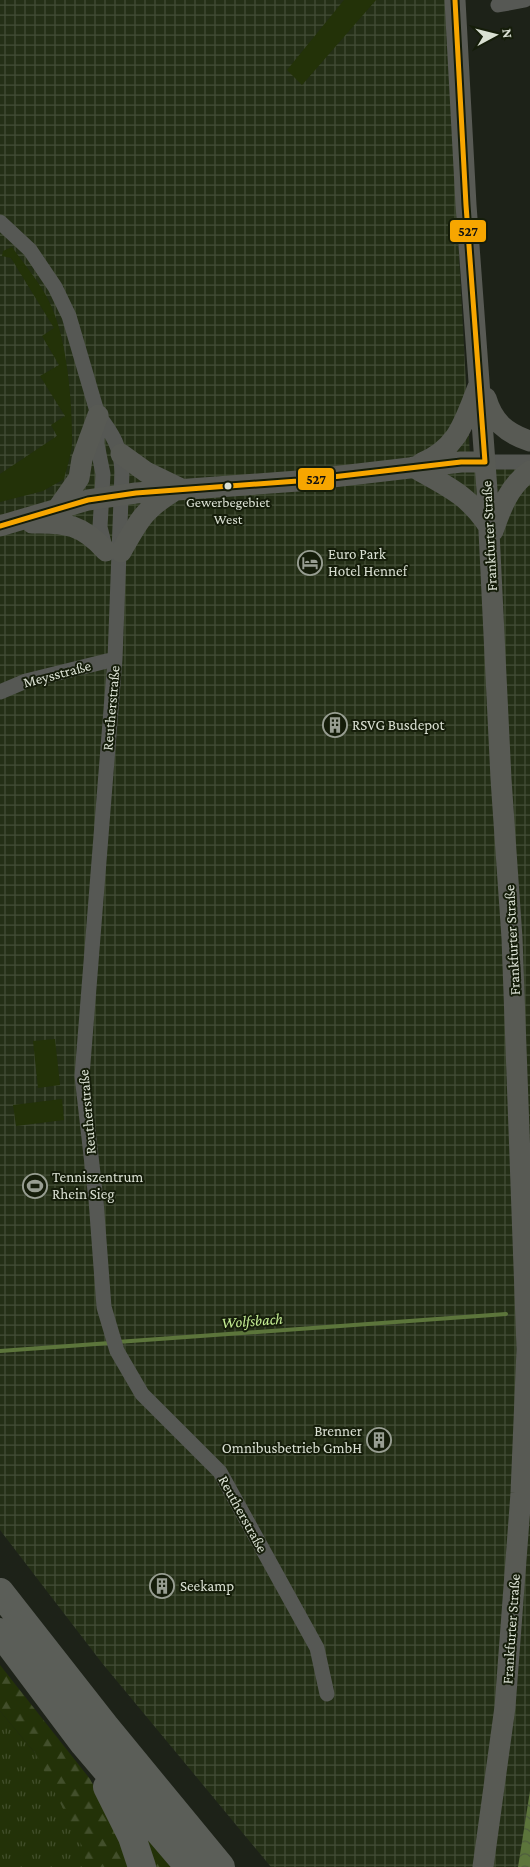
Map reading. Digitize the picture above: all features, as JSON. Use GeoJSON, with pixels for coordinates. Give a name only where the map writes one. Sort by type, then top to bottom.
{"type":"FeatureCollection","features":[{"type":"Feature","properties":{"kind":"highway"},"geometry":{"type":"LineString","coordinates":[[0,1592],[105,1726],[221,1867]]}},
{"type":"Feature","properties":{"kind":"highway"},"geometry":{"type":"LineString","coordinates":[[0,1632],[84,1744],[189,1867]]}},
{"type":"Feature","properties":{"kind":"highway"},"geometry":{"type":"LineString","coordinates":[[84,1744],[132,1837],[142,1867]]}},
{"type":"Feature","properties":{"kind":"main road","name":"Frankfurter Straße"},"geometry":{"type":"LineString","coordinates":[[455,6],[469,249],[481,381],[501,779],[512,938],[527,1349],[521,1493],[506,1707],[482,1867]]}},
{"type":"Feature","properties":{"kind":"main road"},"geometry":{"type":"LineString","coordinates":[[481,381],[489,411],[502,428],[530,441]]}},
{"type":"Feature","properties":{"kind":"main road"},"geometry":{"type":"LineString","coordinates":[[412,467],[438,456],[459,434],[481,381]]}},
{"type":"Feature","properties":{"kind":"main road"},"geometry":{"type":"LineString","coordinates":[[58,508],[79,478],[82,459],[98,415]]}},
{"type":"Feature","properties":{"kind":"main road"},"geometry":{"type":"LineString","coordinates":[[121,454],[146,472],[179,488]]}},
{"type":"Feature","properties":{"kind":"main road"},"geometry":{"type":"LineString","coordinates":[[2,526],[58,508],[112,496],[179,488],[298,481],[461,462],[485,462]]}},
{"type":"Feature","properties":{"kind":"main road"},"geometry":{"type":"LineString","coordinates":[[412,467],[461,493],[479,511],[490,534]]}},
{"type":"Feature","properties":{"kind":"main road"},"geometry":{"type":"LineString","coordinates":[[490,534],[509,493],[520,478],[530,471]]}},
{"type":"Feature","properties":{"kind":"main road"},"geometry":{"type":"LineString","coordinates":[[2,526],[59,522],[77,528],[94,537],[114,552],[152,505],[179,488]]}},
{"type":"Feature","properties":{"kind":"street"},"geometry":{"type":"LineString","coordinates":[[498,5],[526,0]]}},
{"type":"Feature","properties":{"kind":"street"},"geometry":{"type":"LineString","coordinates":[[0,222],[30,250],[55,287],[69,316],[98,415],[97,444],[103,474],[112,496]]}},
{"type":"Feature","properties":{"kind":"street"},"geometry":{"type":"LineString","coordinates":[[98,415],[114,435],[121,454]]}},
{"type":"Feature","properties":{"kind":"street","name":"Reutherstraße"},"geometry":{"type":"LineString","coordinates":[[114,552],[100,527],[112,496],[121,454]]}},
{"type":"Feature","properties":{"kind":"street"},"geometry":{"type":"LineString","coordinates":[[485,462],[530,462]]}},
{"type":"Feature","properties":{"kind":"street","name":"Reutherstraße"},"geometry":{"type":"LineString","coordinates":[[112,496],[117,584],[115,659],[82,1076],[96,1200],[104,1307],[117,1351],[142,1394],[220,1472],[317,1648],[327,1694]]}},
{"type":"Feature","properties":{"kind":"street","name":"Meysstraße"},"geometry":{"type":"LineString","coordinates":[[0,692],[26,681],[115,659]]}},
{"type":"Feature","properties":{"kind":"shaded area"},"geometry":{"type":"Polygon","coordinates":[[[0,0],[445,0],[470,456],[530,462],[530,1867],[271,1867],[102,1663],[0,1530],[0,0]]]}},
{"type":"Feature","properties":{"kind":"green space"},"geometry":{"type":"Polygon","coordinates":[[[344,0],[376,0],[302,85],[287,70],[344,0]]]}},
{"type":"Feature","properties":{"kind":"green space"},"geometry":{"type":"Polygon","coordinates":[[[12,247],[44,292],[57,322],[68,371],[72,442],[64,479],[43,491],[0,502],[0,474],[57,436],[51,425],[65,416],[40,376],[59,365],[42,336],[54,328],[11,258],[2,256],[3,251],[12,247]]]}},
{"type":"Feature","properties":{"kind":"green space"},"geometry":{"type":"Polygon","coordinates":[[[55,1039],[60,1085],[38,1088],[33,1041],[55,1039]]]}},
{"type":"Feature","properties":{"kind":"green space"},"geometry":{"type":"Polygon","coordinates":[[[62,1099],[64,1120],[16,1126],[13,1105],[62,1099]]]}},
{"type":"Feature","properties":{"kind":"green space"},"geometry":{"type":"Polygon","coordinates":[[[0,1665],[90,1779],[113,1821],[129,1867],[81,1867],[35,1753],[0,1711],[0,1665]]]}},
{"type":"Feature","properties":{"kind":"green space"},"geometry":{"type":"Polygon","coordinates":[[[0,1711],[35,1753],[84,1850],[86,1867],[0,1867],[0,1711]]]}},
{"type":"Feature","properties":{"kind":"green space"},"geometry":{"type":"Polygon","coordinates":[[[142,1832],[171,1867],[152,1867],[142,1832]]]}},
{"type":"Feature","properties":{"kind":"water"},"geometry":{"type":"Polygon","coordinates":[[[530,1791],[530,1867],[518,1867],[530,1791]]]}},
{"type":"Feature","properties":{"kind":"waterway","name":"Wolfsbach"},"geometry":{"type":"LineString","coordinates":[[117,1342],[506,1314]]}},
{"type":"Feature","properties":{"kind":"waterway","name":"Wolfsbach"},"geometry":{"type":"LineString","coordinates":[[0,1351],[110,1343]]}},
{"type":"Feature","properties":{"kind":"transit line","name":"527"},"geometry":{"type":"LineString","coordinates":[[455,0],[466,205],[485,462]]}},
{"type":"Feature","properties":{"kind":"transit line","name":"527"},"geometry":{"type":"LineString","coordinates":[[0,526],[88,500],[136,493],[298,481],[461,462],[485,462]]}},
{"type":"Feature","properties":{"kind":"place","name":"Gewerbegebiet West"},"geometry":{"type":"Point","coordinates":[228,486]}},
{"type":"Feature","properties":{"kind":"place","name":"Euro Park Hotel Hennef"},"geometry":{"type":"Point","coordinates":[310,563]}},
{"type":"Feature","properties":{"kind":"place","name":"RSVG Busdepot"},"geometry":{"type":"Point","coordinates":[335,725]}},
{"type":"Feature","properties":{"kind":"place","name":"Tenniszentrum Rhein Sieg"},"geometry":{"type":"Point","coordinates":[35,1186]}},
{"type":"Feature","properties":{"kind":"place","name":"Brenner Omnibusbetrieb GmbH"},"geometry":{"type":"Point","coordinates":[379,1440]}},
{"type":"Feature","properties":{"kind":"place","name":"Seekamp"},"geometry":{"type":"Point","coordinates":[162,1586]}}]}
